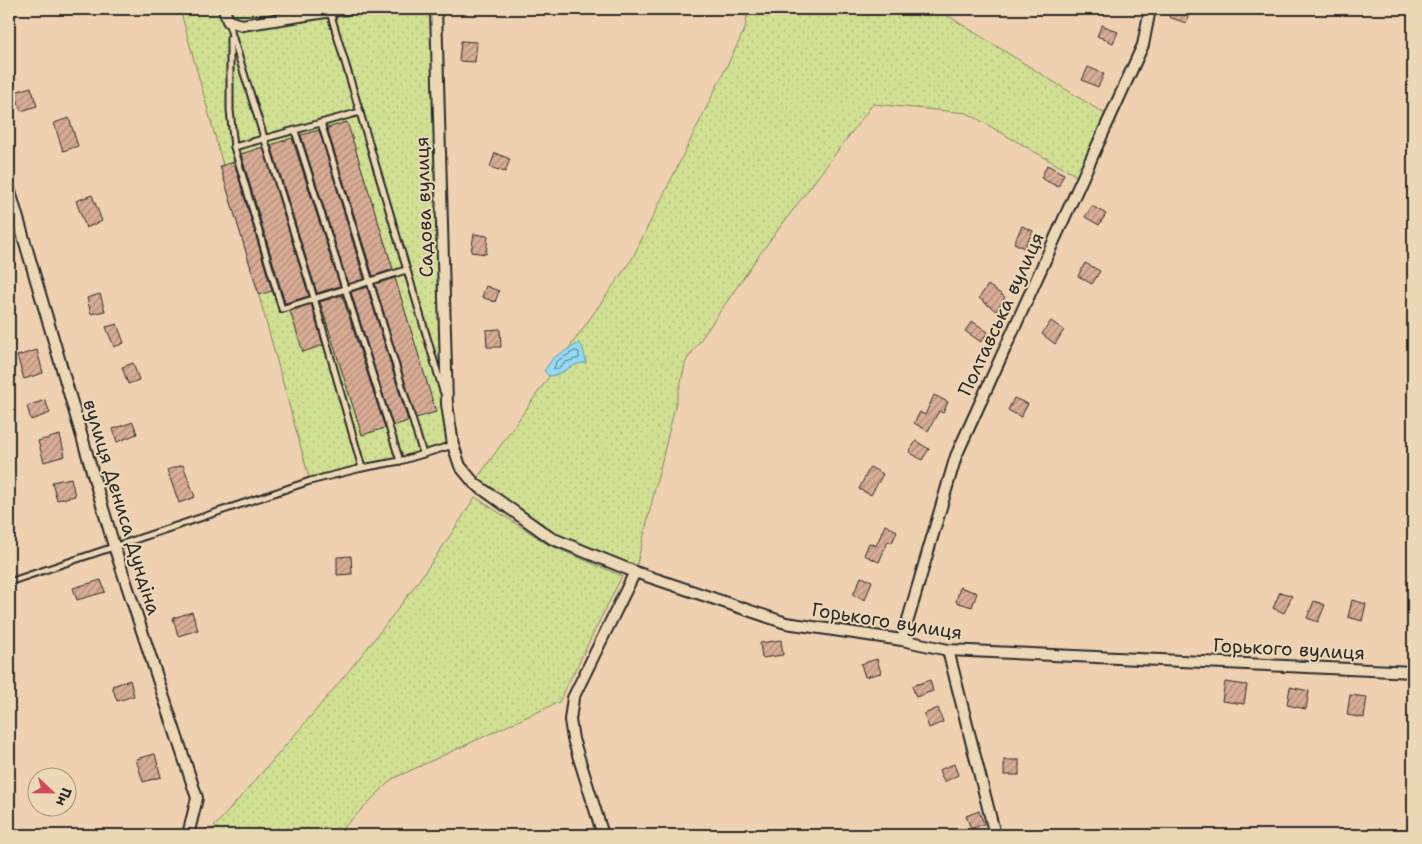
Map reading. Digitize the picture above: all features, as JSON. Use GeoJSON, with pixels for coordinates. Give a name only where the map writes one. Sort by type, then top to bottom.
{"type":"FeatureCollection","features":[{"type":"Feature","properties":{"kind":"street"},"geometry":{"type":"LineString","coordinates":[[224,9],[229,25],[242,25],[345,9]]}},
{"type":"Feature","properties":{"kind":"street","name":"Садова вулиця"},"geometry":{"type":"LineString","coordinates":[[436,9],[447,404]]}},
{"type":"Feature","properties":{"kind":"street","name":"Полтавська вулиця"},"geometry":{"type":"LineString","coordinates":[[902,640],[956,456],[1143,45],[1150,9]]}},
{"type":"Feature","properties":{"kind":"street","name":"вулиця Дениса Дундіна"},"geometry":{"type":"LineString","coordinates":[[9,188],[114,546],[197,798],[188,835]]}},
{"type":"Feature","properties":{"kind":"street","name":"Горького вулиця"},"geometry":{"type":"LineString","coordinates":[[447,404],[453,445],[460,466],[474,483],[551,538],[635,572],[786,623],[902,640],[948,650],[1413,672]]}},
{"type":"Feature","properties":{"kind":"street"},"geometry":{"type":"LineString","coordinates":[[603,835],[573,739],[570,720],[573,698],[635,572]]}},
{"type":"Feature","properties":{"kind":"street"},"geometry":{"type":"LineString","coordinates":[[948,650],[995,835]]}},
{"type":"Feature","properties":{"kind":"lane"},"geometry":{"type":"LineString","coordinates":[[330,12],[447,404]]}},
{"type":"Feature","properties":{"kind":"lane"},"geometry":{"type":"LineString","coordinates":[[229,25],[314,298],[362,468]]}},
{"type":"Feature","properties":{"kind":"lane"},"geometry":{"type":"LineString","coordinates":[[229,25],[230,110],[234,147],[282,309],[406,270]]}},
{"type":"Feature","properties":{"kind":"lane"},"geometry":{"type":"LineString","coordinates":[[234,147],[360,112]]}},
{"type":"Feature","properties":{"kind":"lane"},"geometry":{"type":"LineString","coordinates":[[321,123],[423,454]]}},
{"type":"Feature","properties":{"kind":"lane"},"geometry":{"type":"LineString","coordinates":[[295,131],[400,461]]}},
{"type":"Feature","properties":{"kind":"lane"},"geometry":{"type":"LineString","coordinates":[[9,582],[310,480],[400,461],[453,445]]}},
{"type":"Feature","properties":{"kind":"green space"},"geometry":{"type":"Polygon","coordinates":[[[180,9],[436,9],[453,445],[400,461],[310,481],[180,9]]]}},
{"type":"Feature","properties":{"kind":"green space"},"geometry":{"type":"Polygon","coordinates":[[[748,9],[937,9],[1110,117],[1082,179],[967,113],[873,104],[759,255],[686,361],[635,572],[551,538],[474,483],[632,259],[745,29],[748,9]]]}},
{"type":"Feature","properties":{"kind":"green space"},"geometry":{"type":"Polygon","coordinates":[[[475,497],[549,545],[622,576],[559,702],[392,779],[336,835],[207,835],[314,713],[382,630],[446,542],[475,497]]]}},
{"type":"Feature","properties":{"kind":"water"},"geometry":{"type":"Polygon","coordinates":[[[579,343],[583,348],[586,363],[581,363],[559,374],[549,376],[544,371],[553,358],[579,343]]]}},
{"type":"Feature","properties":{"kind":"building"},"geometry":{"type":"Polygon","coordinates":[[[1172,9],[1190,11],[1186,23],[1169,17],[1172,9]]]}},
{"type":"Feature","properties":{"kind":"building"},"geometry":{"type":"Polygon","coordinates":[[[1102,25],[1118,32],[1113,43],[1097,36],[1102,25]]]}},
{"type":"Feature","properties":{"kind":"building"},"geometry":{"type":"Polygon","coordinates":[[[461,41],[477,42],[475,62],[459,61],[461,41]]]}},
{"type":"Feature","properties":{"kind":"building"},"geometry":{"type":"Polygon","coordinates":[[[1088,67],[1104,74],[1098,87],[1082,80],[1088,67]]]}},
{"type":"Feature","properties":{"kind":"building"},"geometry":{"type":"Polygon","coordinates":[[[31,87],[37,106],[21,111],[15,92],[31,87]]]}},
{"type":"Feature","properties":{"kind":"building"},"geometry":{"type":"Polygon","coordinates":[[[69,118],[78,146],[63,151],[54,123],[69,118]]]}},
{"type":"Feature","properties":{"kind":"building"},"geometry":{"type":"Polygon","coordinates":[[[347,122],[393,269],[373,276],[327,128],[347,122]]]}},
{"type":"Feature","properties":{"kind":"building"},"geometry":{"type":"Polygon","coordinates":[[[319,130],[364,279],[348,284],[301,135],[319,130]]]}},
{"type":"Feature","properties":{"kind":"building"},"geometry":{"type":"Polygon","coordinates":[[[292,138],[340,286],[317,293],[271,145],[292,138]]]}},
{"type":"Feature","properties":{"kind":"building"},"geometry":{"type":"Polygon","coordinates":[[[263,147],[309,296],[285,303],[241,154],[263,147]]]}},
{"type":"Feature","properties":{"kind":"building"},"geometry":{"type":"Polygon","coordinates":[[[495,153],[510,159],[505,172],[490,167],[495,153]]]}},
{"type":"Feature","properties":{"kind":"building"},"geometry":{"type":"Polygon","coordinates":[[[234,162],[272,291],[259,295],[220,166],[234,162]]]}},
{"type":"Feature","properties":{"kind":"building"},"geometry":{"type":"Polygon","coordinates":[[[1047,165],[1064,174],[1058,187],[1041,178],[1047,165]]]}},
{"type":"Feature","properties":{"kind":"building"},"geometry":{"type":"Polygon","coordinates":[[[92,195],[102,221],[86,228],[76,201],[92,195]]]}},
{"type":"Feature","properties":{"kind":"building"},"geometry":{"type":"Polygon","coordinates":[[[1092,206],[1106,214],[1099,225],[1085,217],[1092,206]]]}},
{"type":"Feature","properties":{"kind":"building"},"geometry":{"type":"Polygon","coordinates":[[[1022,226],[1033,231],[1024,248],[1014,243],[1022,226]]]}},
{"type":"Feature","properties":{"kind":"building"},"geometry":{"type":"Polygon","coordinates":[[[474,234],[488,236],[486,254],[471,252],[474,234]]]}},
{"type":"Feature","properties":{"kind":"building"},"geometry":{"type":"Polygon","coordinates":[[[1085,263],[1100,271],[1092,284],[1078,276],[1085,263]]]}},
{"type":"Feature","properties":{"kind":"building"},"geometry":{"type":"Polygon","coordinates":[[[395,278],[436,412],[416,418],[375,284],[395,278]]]}},
{"type":"Feature","properties":{"kind":"building"},"geometry":{"type":"Polygon","coordinates":[[[988,285],[1005,297],[996,311],[979,298],[988,285]]]}},
{"type":"Feature","properties":{"kind":"building"},"geometry":{"type":"Polygon","coordinates":[[[486,286],[499,291],[495,302],[482,297],[486,286]]]}},
{"type":"Feature","properties":{"kind":"building"},"geometry":{"type":"Polygon","coordinates":[[[367,287],[408,421],[393,426],[351,292],[367,287]]]}},
{"type":"Feature","properties":{"kind":"building"},"geometry":{"type":"Polygon","coordinates":[[[100,294],[105,311],[91,314],[87,298],[100,294]]]}},
{"type":"Feature","properties":{"kind":"building"},"geometry":{"type":"Polygon","coordinates":[[[342,295],[385,428],[362,435],[320,302],[342,295]]]}},
{"type":"Feature","properties":{"kind":"building"},"geometry":{"type":"Polygon","coordinates":[[[311,304],[323,345],[303,352],[290,311],[311,304]]]}},
{"type":"Feature","properties":{"kind":"building"},"geometry":{"type":"Polygon","coordinates":[[[972,321],[988,332],[981,342],[965,331],[972,321]]]}},
{"type":"Feature","properties":{"kind":"building"},"geometry":{"type":"Polygon","coordinates":[[[1051,321],[1064,330],[1055,344],[1042,334],[1051,321]]]}},
{"type":"Feature","properties":{"kind":"building"},"geometry":{"type":"Polygon","coordinates":[[[117,324],[124,343],[114,347],[106,327],[117,324]]]}},
{"type":"Feature","properties":{"kind":"building"},"geometry":{"type":"Polygon","coordinates":[[[500,329],[501,347],[487,347],[486,330],[500,329]]]}},
{"type":"Feature","properties":{"kind":"building"},"geometry":{"type":"Polygon","coordinates":[[[37,350],[43,373],[24,379],[17,356],[37,350]]]}},
{"type":"Feature","properties":{"kind":"building"},"geometry":{"type":"Polygon","coordinates":[[[133,363],[139,380],[128,384],[122,367],[133,363]]]}},
{"type":"Feature","properties":{"kind":"building"},"geometry":{"type":"Polygon","coordinates":[[[934,395],[948,402],[943,413],[939,411],[928,431],[914,423],[920,412],[925,415],[934,395]]]}},
{"type":"Feature","properties":{"kind":"building"},"geometry":{"type":"Polygon","coordinates":[[[1014,398],[1028,404],[1021,417],[1008,410],[1014,398]]]}},
{"type":"Feature","properties":{"kind":"building"},"geometry":{"type":"Polygon","coordinates":[[[45,400],[50,413],[31,420],[27,406],[45,400]]]}},
{"type":"Feature","properties":{"kind":"building"},"geometry":{"type":"Polygon","coordinates":[[[133,422],[137,434],[117,442],[113,429],[133,422]]]}},
{"type":"Feature","properties":{"kind":"building"},"geometry":{"type":"Polygon","coordinates":[[[60,435],[65,456],[44,462],[38,441],[60,435]]]}},
{"type":"Feature","properties":{"kind":"building"},"geometry":{"type":"Polygon","coordinates":[[[916,441],[929,449],[922,460],[909,452],[916,441]]]}},
{"type":"Feature","properties":{"kind":"building"},"geometry":{"type":"Polygon","coordinates":[[[183,465],[195,497],[179,503],[167,470],[183,465]]]}},
{"type":"Feature","properties":{"kind":"building"},"geometry":{"type":"Polygon","coordinates":[[[870,467],[883,474],[871,495],[859,489],[870,467]]]}},
{"type":"Feature","properties":{"kind":"building"},"geometry":{"type":"Polygon","coordinates":[[[71,478],[75,496],[57,500],[52,482],[71,478]]]}},
{"type":"Feature","properties":{"kind":"building"},"geometry":{"type":"Polygon","coordinates":[[[885,525],[897,531],[892,543],[888,541],[879,562],[864,555],[869,543],[876,546],[885,525]]]}},
{"type":"Feature","properties":{"kind":"building"},"geometry":{"type":"Polygon","coordinates":[[[351,556],[352,574],[337,575],[337,557],[351,556]]]}},
{"type":"Feature","properties":{"kind":"building"},"geometry":{"type":"Polygon","coordinates":[[[861,577],[872,581],[865,600],[853,595],[861,577]]]}},
{"type":"Feature","properties":{"kind":"building"},"geometry":{"type":"Polygon","coordinates":[[[101,580],[105,592],[77,600],[73,588],[101,580]]]}},
{"type":"Feature","properties":{"kind":"building"},"geometry":{"type":"Polygon","coordinates":[[[960,587],[977,593],[972,607],[956,602],[960,587]]]}},
{"type":"Feature","properties":{"kind":"building"},"geometry":{"type":"Polygon","coordinates":[[[1280,592],[1292,596],[1284,613],[1273,608],[1280,592]]]}},
{"type":"Feature","properties":{"kind":"building"},"geometry":{"type":"Polygon","coordinates":[[[1352,600],[1366,604],[1362,621],[1348,617],[1352,600]]]}},
{"type":"Feature","properties":{"kind":"building"},"geometry":{"type":"Polygon","coordinates":[[[1314,601],[1325,605],[1318,622],[1307,618],[1314,601]]]}},
{"type":"Feature","properties":{"kind":"building"},"geometry":{"type":"Polygon","coordinates":[[[192,612],[198,630],[178,636],[173,618],[192,612]]]}},
{"type":"Feature","properties":{"kind":"building"},"geometry":{"type":"Polygon","coordinates":[[[781,640],[783,655],[762,658],[760,643],[781,640]]]}},
{"type":"Feature","properties":{"kind":"building"},"geometry":{"type":"Polygon","coordinates":[[[877,659],[881,673],[865,677],[861,664],[877,659]]]}},
{"type":"Feature","properties":{"kind":"building"},"geometry":{"type":"Polygon","coordinates":[[[130,680],[134,696],[117,701],[112,686],[130,680]]]}},
{"type":"Feature","properties":{"kind":"building"},"geometry":{"type":"Polygon","coordinates":[[[930,680],[933,691],[916,697],[912,686],[930,680]]]}},
{"type":"Feature","properties":{"kind":"building"},"geometry":{"type":"Polygon","coordinates":[[[1225,682],[1247,685],[1244,704],[1222,701],[1225,682]]]}},
{"type":"Feature","properties":{"kind":"building"},"geometry":{"type":"Polygon","coordinates":[[[1290,687],[1309,691],[1306,709],[1287,705],[1290,687]]]}},
{"type":"Feature","properties":{"kind":"building"},"geometry":{"type":"Polygon","coordinates":[[[1350,695],[1367,697],[1364,718],[1347,715],[1350,695]]]}},
{"type":"Feature","properties":{"kind":"building"},"geometry":{"type":"Polygon","coordinates":[[[938,708],[943,722],[929,728],[924,714],[938,708]]]}},
{"type":"Feature","properties":{"kind":"building"},"geometry":{"type":"Polygon","coordinates":[[[155,754],[161,777],[143,782],[136,759],[155,754]]]}},
{"type":"Feature","properties":{"kind":"building"},"geometry":{"type":"Polygon","coordinates":[[[1004,760],[1019,760],[1019,775],[1004,775],[1004,760]]]}},
{"type":"Feature","properties":{"kind":"building"},"geometry":{"type":"Polygon","coordinates":[[[954,764],[958,775],[944,782],[939,770],[954,764]]]}},
{"type":"Feature","properties":{"kind":"building"},"geometry":{"type":"Polygon","coordinates":[[[979,811],[984,824],[971,829],[966,816],[979,811]]]}}]}
